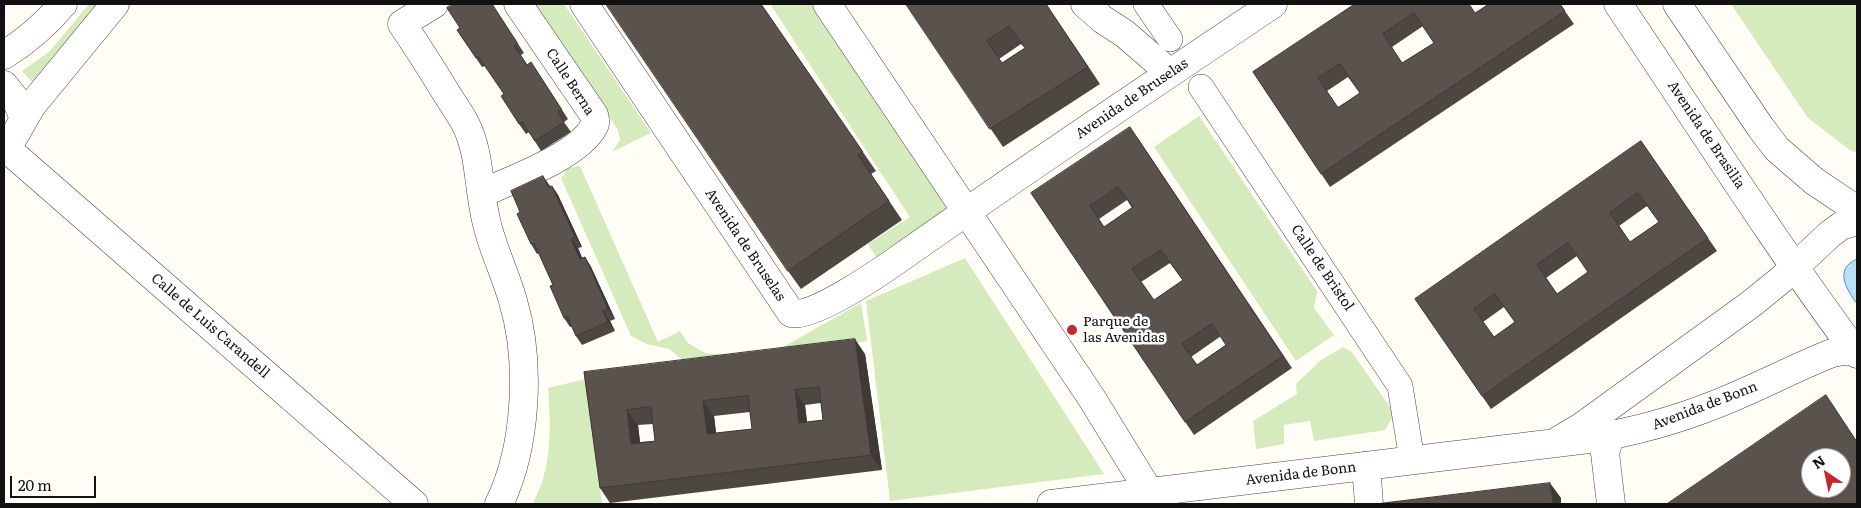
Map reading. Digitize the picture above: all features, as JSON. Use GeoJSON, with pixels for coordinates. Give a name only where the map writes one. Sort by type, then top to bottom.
{"type":"FeatureCollection","features":[{"type":"Feature","properties":{"kind":"street"},"geometry":{"type":"LineString","coordinates":[[4,55],[56,13],[63,4]]}},
{"type":"Feature","properties":{"kind":"street"},"geometry":{"type":"LineString","coordinates":[[4,150],[17,133],[33,104],[115,4]]}},
{"type":"Feature","properties":{"kind":"street"},"geometry":{"type":"LineString","coordinates":[[434,4],[402,24],[465,123],[474,146],[485,215],[514,302],[521,339],[522,414],[512,473],[499,504]]}},
{"type":"Feature","properties":{"kind":"street","name":"Calle Berna"},"geometry":{"type":"LineString","coordinates":[[482,193],[552,162],[587,137],[595,124],[594,115],[518,4]]}},
{"type":"Feature","properties":{"kind":"street","name":"Avenida de Bruselas"},"geometry":{"type":"LineString","coordinates":[[584,4],[791,314],[795,316],[807,314],[862,283],[1273,4]]}},
{"type":"Feature","properties":{"kind":"street"},"geometry":{"type":"LineString","coordinates":[[827,4],[1091,397],[1153,499]]}},
{"type":"Feature","properties":{"kind":"street"},"geometry":{"type":"LineString","coordinates":[[1085,4],[1102,19],[1125,34],[1170,73]]}},
{"type":"Feature","properties":{"kind":"street"},"geometry":{"type":"LineString","coordinates":[[1146,4],[1170,39]]}},
{"type":"Feature","properties":{"kind":"street","name":"Avenida de Brasilia"},"geometry":{"type":"LineString","coordinates":[[1618,4],[1761,219],[1819,303],[1856,352]]}},
{"type":"Feature","properties":{"kind":"street"},"geometry":{"type":"LineString","coordinates":[[1677,4],[1777,149],[1814,181],[1857,210]]}},
{"type":"Feature","properties":{"kind":"street"},"geometry":{"type":"LineString","coordinates":[[4,85],[16,100],[24,118]]}},
{"type":"Feature","properties":{"kind":"street","name":"Calle de Bristol"},"geometry":{"type":"LineString","coordinates":[[1202,87],[1400,386],[1412,460]]}},
{"type":"Feature","properties":{"kind":"street","name":"Calle de Luis Carandell"},"geometry":{"type":"LineString","coordinates":[[4,150],[28,168],[414,504]]}},
{"type":"Feature","properties":{"kind":"street","name":"Avenida de Bonn"},"geometry":{"type":"LineString","coordinates":[[1551,444],[1581,427],[1751,304],[1830,234],[1841,226],[1857,221]]}},
{"type":"Feature","properties":{"kind":"street","name":"Avenida de Bonn"},"geometry":{"type":"LineString","coordinates":[[1051,504],[1153,499],[1366,466],[1610,436],[1646,428],[1720,403],[1832,353],[1856,352]]}},
{"type":"Feature","properties":{"kind":"street"},"geometry":{"type":"LineString","coordinates":[[1610,436],[1605,453],[1610,504]]}},
{"type":"Feature","properties":{"kind":"street"},"geometry":{"type":"LineString","coordinates":[[1366,466],[1369,504]]}},
{"type":"Feature","properties":{"kind":"green space"},"geometry":{"type":"Polygon","coordinates":[[[89,4],[100,4],[33,83],[22,71],[49,52],[89,4]]]}},
{"type":"Feature","properties":{"kind":"green space"},"geometry":{"type":"Polygon","coordinates":[[[534,4],[564,4],[651,133],[612,152],[620,140],[618,130],[534,4]]]}},
{"type":"Feature","properties":{"kind":"green space"},"geometry":{"type":"Polygon","coordinates":[[[770,4],[820,4],[956,207],[880,263],[868,244],[910,217],[770,4]]]}},
{"type":"Feature","properties":{"kind":"green space"},"geometry":{"type":"Polygon","coordinates":[[[1731,4],[1857,4],[1857,152],[1851,151],[1808,118],[1731,4]]]}},
{"type":"Feature","properties":{"kind":"green space"},"geometry":{"type":"Polygon","coordinates":[[[1199,116],[1317,291],[1314,308],[1334,335],[1296,361],[1154,147],[1199,116]]]}},
{"type":"Feature","properties":{"kind":"green space"},"geometry":{"type":"Polygon","coordinates":[[[580,166],[658,342],[680,331],[688,343],[705,353],[744,357],[783,347],[861,303],[867,341],[783,356],[685,362],[669,349],[647,344],[631,336],[561,178],[568,168],[580,166]]]}},
{"type":"Feature","properties":{"kind":"green space"},"geometry":{"type":"Polygon","coordinates":[[[965,258],[1104,474],[890,501],[866,301],[965,258]]]}},
{"type":"Feature","properties":{"kind":"green space"},"geometry":{"type":"Polygon","coordinates":[[[1343,347],[1352,352],[1392,410],[1394,415],[1385,430],[1314,441],[1310,421],[1284,425],[1284,444],[1256,449],[1253,421],[1297,394],[1296,384],[1321,360],[1343,347]]]}},
{"type":"Feature","properties":{"kind":"green space"},"geometry":{"type":"Polygon","coordinates":[[[586,379],[602,504],[533,504],[542,482],[548,456],[550,422],[548,388],[586,379]]]}},
{"type":"Feature","properties":{"kind":"water"},"geometry":{"type":"Polygon","coordinates":[[[1857,259],[1857,304],[1846,286],[1844,274],[1845,268],[1857,259]]]}},
{"type":"Feature","properties":{"kind":"building"},"geometry":{"type":"Polygon","coordinates":[[[454,4],[492,4],[518,44],[514,46],[527,65],[531,62],[562,110],[558,112],[564,122],[535,141],[522,122],[519,124],[501,96],[504,94],[478,56],[476,58],[457,30],[460,28],[447,8],[454,4]]]}},
{"type":"Feature","properties":{"kind":"building"},"geometry":{"type":"Polygon","coordinates":[[[606,4],[761,4],[863,152],[858,155],[889,201],[788,271],[606,4]]]}},
{"type":"Feature","properties":{"kind":"building"},"geometry":{"type":"Polygon","coordinates":[[[906,4],[1046,4],[1088,67],[990,129],[906,4]],[[1009,26],[987,41],[1002,63],[1025,48],[1009,26]]]}},
{"type":"Feature","properties":{"kind":"building"},"geometry":{"type":"Polygon","coordinates":[[[1355,4],[1469,4],[1475,13],[1489,4],[1560,4],[1565,11],[1321,174],[1253,72],[1355,4]],[[1414,13],[1383,34],[1402,63],[1434,43],[1414,13]],[[1340,64],[1318,78],[1338,108],[1360,93],[1340,64]]]}},
{"type":"Feature","properties":{"kind":"building"},"geometry":{"type":"Polygon","coordinates":[[[1130,127],[1283,356],[1185,422],[1031,193],[1130,127]],[[1118,187],[1090,206],[1104,227],[1133,207],[1118,187]],[[1161,250],[1132,269],[1154,300],[1183,280],[1161,250]],[[1212,324],[1182,344],[1197,365],[1226,345],[1212,324]]]}},
{"type":"Feature","properties":{"kind":"building"},"geometry":{"type":"Polygon","coordinates":[[[1641,141],[1708,238],[1482,396],[1415,299],[1641,141]],[[1638,193],[1610,213],[1630,242],[1659,222],[1638,193]],[[1568,243],[1537,265],[1557,294],[1588,272],[1568,243]],[[1495,294],[1474,309],[1494,337],[1515,322],[1495,294]]]}},
{"type":"Feature","properties":{"kind":"building"},"geometry":{"type":"Polygon","coordinates":[[[543,176],[548,187],[552,186],[575,237],[571,239],[580,259],[585,257],[608,309],[603,311],[608,322],[576,336],[567,316],[564,318],[550,286],[553,285],[534,243],[531,244],[517,214],[520,212],[511,191],[543,176]]]}},
{"type":"Feature","properties":{"kind":"building"},"geometry":{"type":"Polygon","coordinates":[[[855,339],[871,455],[600,488],[584,372],[855,339]],[[819,387],[795,390],[799,423],[823,420],[819,387]],[[748,396],[703,401],[707,434],[752,429],[748,396]],[[651,407],[627,410],[631,444],[655,441],[651,407]]]}},
{"type":"Feature","properties":{"kind":"building"},"geometry":{"type":"Polygon","coordinates":[[[1826,395],[1857,442],[1857,504],[1667,504],[1826,395]]]}},
{"type":"Feature","properties":{"kind":"building"},"geometry":{"type":"Polygon","coordinates":[[[1550,483],[1553,504],[1376,504],[1550,483]]]}},
{"type":"Feature","properties":{"kind":"place","name":"Parque de las Avenidas"},"geometry":{"type":"Point","coordinates":[1072,330]}}]}
